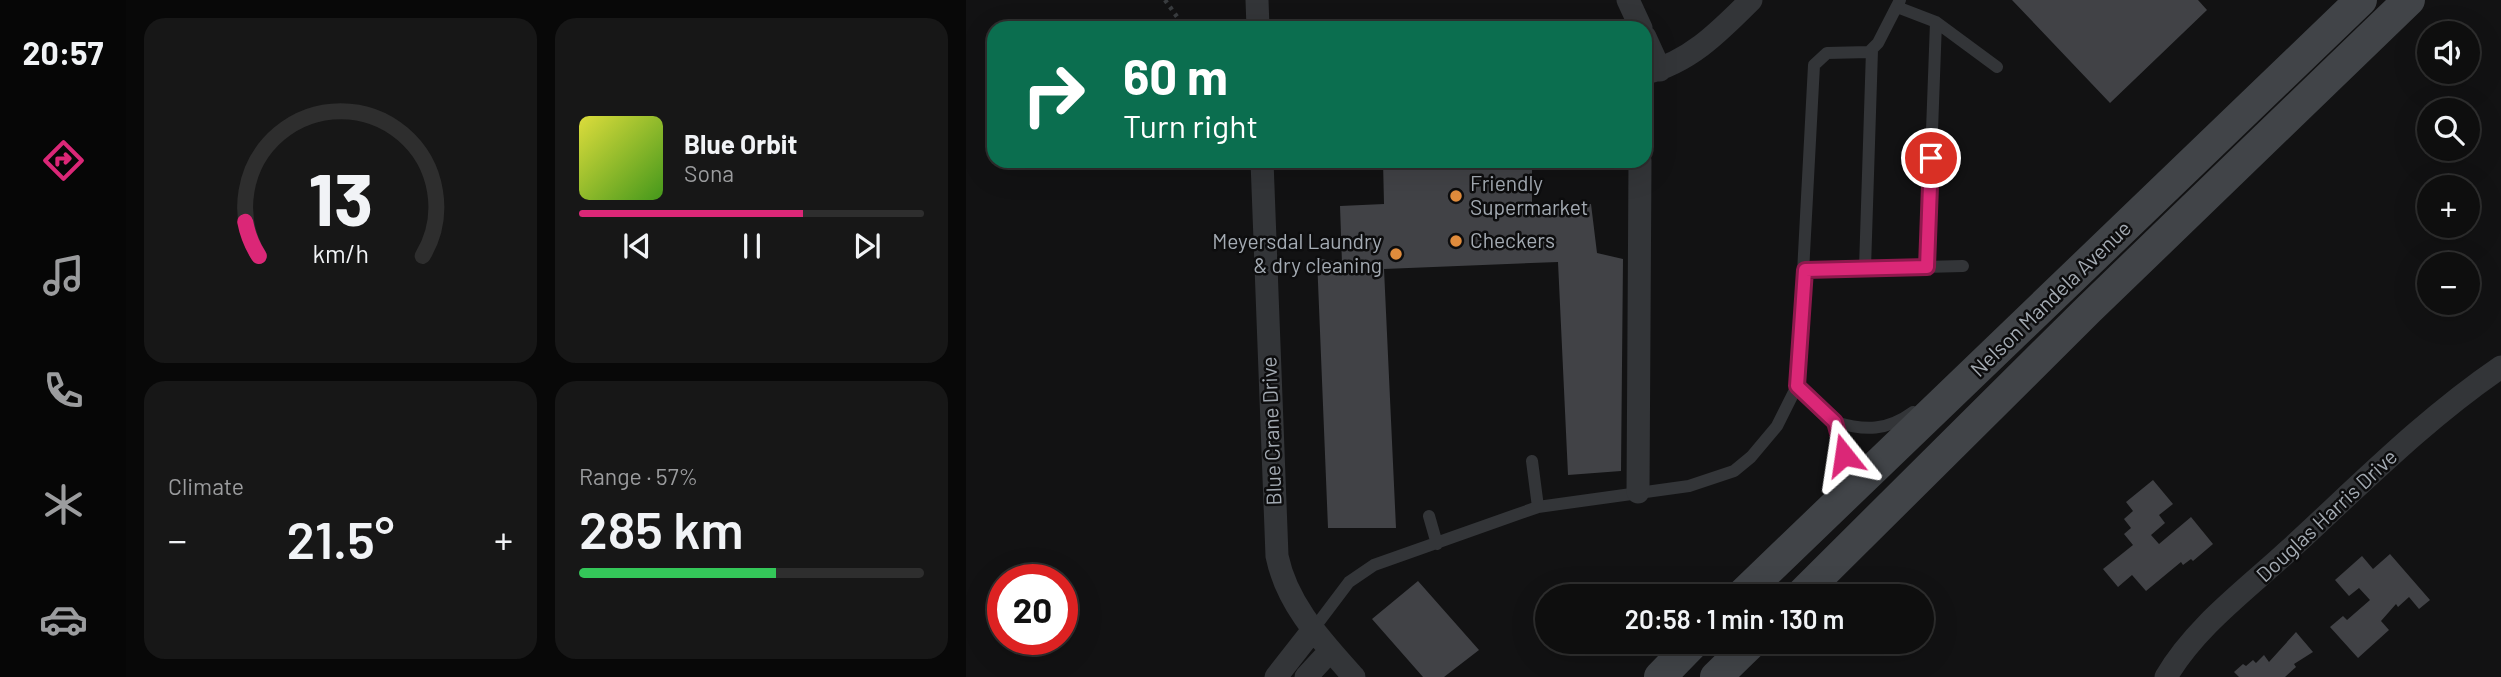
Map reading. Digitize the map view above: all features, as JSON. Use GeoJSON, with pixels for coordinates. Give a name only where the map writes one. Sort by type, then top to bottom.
{"type":"FeatureCollection","features":[{"type":"Feature","properties":{"kind":"street"},"geometry":{"type":"LineString","coordinates":[[1257,0],[1258,21]]}},
{"type":"Feature","properties":{"kind":"street"},"geometry":{"type":"LineString","coordinates":[[1628,0],[1638,21]]}},
{"type":"Feature","properties":{"kind":"street"},"geometry":{"type":"LineString","coordinates":[[1652,71],[1718,33],[1751,0]]}},
{"type":"Feature","properties":{"kind":"street","name":"Nelson Mandela Avenue"},"geometry":{"type":"LineString","coordinates":[[1753,584],[2361,0]]}},
{"type":"Feature","properties":{"kind":"street","name":"Nelson Mandela Avenue"},"geometry":{"type":"LineString","coordinates":[[1812,584],[2098,300],[2409,0]]}},
{"type":"Feature","properties":{"kind":"street","name":"Blue Crane Drive"},"geometry":{"type":"LineString","coordinates":[[1262,168],[1277,556],[1285,585],[1312,631],[1354,677]]}},
{"type":"Feature","properties":{"kind":"street"},"geometry":{"type":"LineString","coordinates":[[1637,492],[1640,168]]}},
{"type":"Feature","properties":{"kind":"street","name":"Douglas Harris Drive"},"geometry":{"type":"LineString","coordinates":[[2166,677],[2196,636],[2268,569],[2456,397],[2501,368]]}},
{"type":"Feature","properties":{"kind":"street"},"geometry":{"type":"LineString","coordinates":[[1276,677],[1312,631]]}},
{"type":"Feature","properties":{"kind":"street"},"geometry":{"type":"LineString","coordinates":[[1306,677],[1330,651]]}},
{"type":"Feature","properties":{"kind":"street"},"geometry":{"type":"LineString","coordinates":[[1660,677],[1682,654]]}},
{"type":"Feature","properties":{"kind":"street"},"geometry":{"type":"LineString","coordinates":[[1716,677],[1740,654]]}},
{"type":"Feature","properties":{"kind":"lane"},"geometry":{"type":"LineString","coordinates":[[1866,268],[1872,50],[1899,4],[1936,22],[1997,66]]}},
{"type":"Feature","properties":{"kind":"lane"},"geometry":{"type":"LineString","coordinates":[[1927,267],[1936,22]]}},
{"type":"Feature","properties":{"kind":"lane"},"geometry":{"type":"LineString","coordinates":[[1312,631],[1360,573],[1538,507],[1689,486],[1734,471],[1751,457],[1777,426],[1797,386],[1814,65],[1827,53],[1863,54],[1872,50]]}},
{"type":"Feature","properties":{"kind":"lane"},"geometry":{"type":"LineString","coordinates":[[1805,270],[1963,266]]}},
{"type":"Feature","properties":{"kind":"lane"},"geometry":{"type":"LineString","coordinates":[[1797,386],[1835,422],[1853,428],[1887,428],[1909,415],[2013,335]]}},
{"type":"Feature","properties":{"kind":"lane"},"geometry":{"type":"LineString","coordinates":[[1766,571],[1840,478],[1843,445],[1835,422]]}},
{"type":"Feature","properties":{"kind":"lane"},"geometry":{"type":"LineString","coordinates":[[1532,461],[1538,507]]}},
{"type":"Feature","properties":{"kind":"lane"},"geometry":{"type":"LineString","coordinates":[[1429,516],[1437,544]]}},
{"type":"Feature","properties":{"kind":"path"},"geometry":{"type":"LineString","coordinates":[[1165,0],[1180,21]]}},
{"type":"Feature","properties":{"kind":"building"},"geometry":{"type":"Polygon","coordinates":[[[2012,0],[2198,0],[2207,10],[2110,103],[2012,0]]]}},
{"type":"Feature","properties":{"kind":"building"},"geometry":{"type":"Polygon","coordinates":[[[1383,168],[1532,168],[1532,206],[1591,204],[1597,253],[1623,259],[1621,471],[1568,475],[1558,262],[1384,269],[1396,528],[1328,528],[1317,258],[1342,263],[1340,206],[1384,204],[1383,168]]]}},
{"type":"Feature","properties":{"kind":"building"},"geometry":{"type":"Polygon","coordinates":[[[2153,480],[2173,504],[2159,515],[2165,523],[2151,535],[2159,544],[2191,517],[2213,544],[2193,561],[2191,559],[2183,565],[2181,562],[2146,591],[2132,575],[2118,587],[2103,569],[2133,545],[2124,534],[2131,528],[2124,519],[2133,511],[2126,502],[2153,480]]]}},
{"type":"Feature","properties":{"kind":"building"},"geometry":{"type":"Polygon","coordinates":[[[2390,554],[2430,600],[2419,609],[2409,597],[2398,607],[2396,604],[2381,621],[2389,630],[2358,658],[2330,627],[2343,616],[2347,620],[2370,600],[2359,588],[2349,596],[2335,580],[2362,556],[2373,569],[2390,554]]]}},
{"type":"Feature","properties":{"kind":"building"},"geometry":{"type":"Polygon","coordinates":[[[1418,581],[1479,650],[1444,677],[1423,677],[1372,619],[1418,581]]]}},
{"type":"Feature","properties":{"kind":"building"},"geometry":{"type":"Polygon","coordinates":[[[2296,632],[2313,652],[2294,664],[2296,667],[2285,677],[2239,677],[2234,672],[2243,664],[2246,666],[2253,660],[2256,663],[2264,655],[2269,662],[2296,632]]]}},
{"type":"Feature","properties":{"kind":"place","name":"Friendly Supermarket"},"geometry":{"type":"Point","coordinates":[1456,196]}},
{"type":"Feature","properties":{"kind":"place","name":"Checkers"},"geometry":{"type":"Point","coordinates":[1456,241]}},
{"type":"Feature","properties":{"kind":"place","name":"Meyersdal Laundry & dry cleaning"},"geometry":{"type":"Point","coordinates":[1396,254]}},
{"type":"Feature","properties":{"kind":"route"},"geometry":{"type":"LineString","coordinates":[[1844,455],[1835,422],[1797,386],[1805,270],[1927,267],[1931,158]]}}]}
